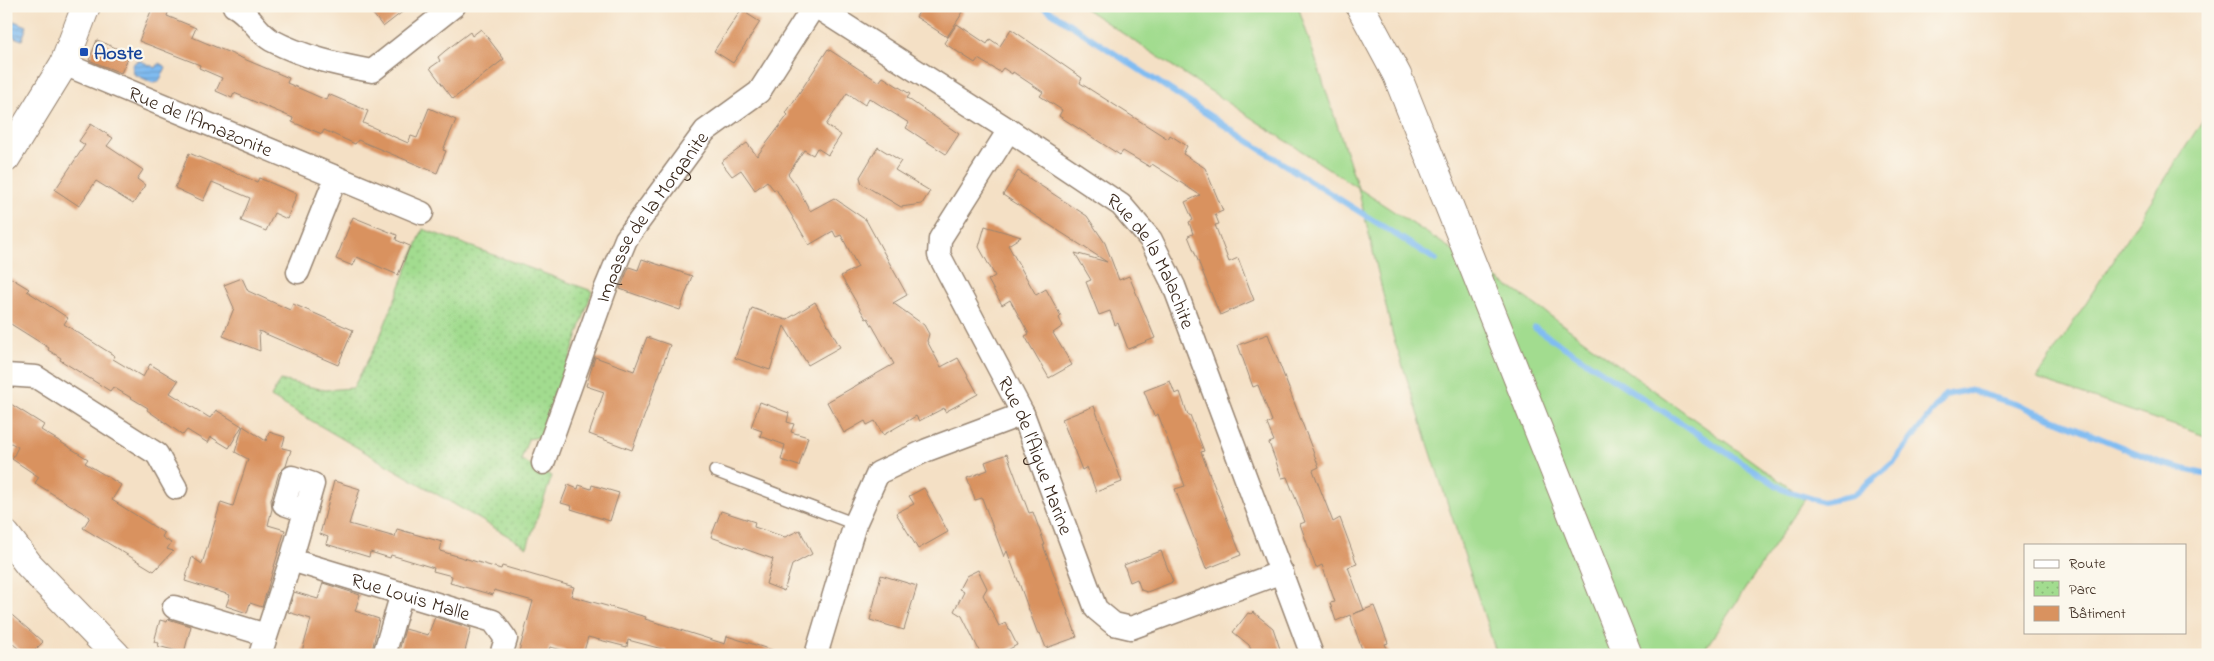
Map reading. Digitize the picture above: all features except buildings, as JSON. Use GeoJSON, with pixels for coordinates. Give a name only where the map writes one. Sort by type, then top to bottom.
{"type":"FeatureCollection","features":[{"type":"Feature","properties":{"kind":"main road"},"geometry":{"type":"LineString","coordinates":[[6,158],[64,64],[86,6]]}},
{"type":"Feature","properties":{"kind":"main road"},"geometry":{"type":"LineString","coordinates":[[1360,6],[1397,75],[1628,655]]}},
{"type":"Feature","properties":{"kind":"main road"},"geometry":{"type":"LineString","coordinates":[[6,535],[30,565],[116,655]]}},
{"type":"Feature","properties":{"kind":"street"},"geometry":{"type":"LineString","coordinates":[[234,6],[242,10],[270,39],[327,63],[372,72],[454,6]]}},
{"type":"Feature","properties":{"kind":"street","name":"Rue de la Malachite"},"geometry":{"type":"LineString","coordinates":[[815,6],[1010,130],[1121,205],[1151,240],[1174,286],[1312,655]]}},
{"type":"Feature","properties":{"kind":"street","name":"Impasse de la Morganite"},"geometry":{"type":"LineString","coordinates":[[543,463],[605,290],[626,239],[705,131],[759,92],[815,6]]}},
{"type":"Feature","properties":{"kind":"street","name":"Rue de l'Amazonite"},"geometry":{"type":"LineString","coordinates":[[64,64],[422,212]]}},
{"type":"Feature","properties":{"kind":"street","name":"Rue de l'Aigue Marine"},"geometry":{"type":"LineString","coordinates":[[1010,130],[940,239],[939,256],[1023,414],[1096,609],[1114,624],[1131,628],[1282,572]]}},
{"type":"Feature","properties":{"kind":"street"},"geometry":{"type":"LineString","coordinates":[[298,272],[336,177]]}},
{"type":"Feature","properties":{"kind":"street"},"geometry":{"type":"LineString","coordinates":[[6,375],[36,377],[157,454],[176,488]]}},
{"type":"Feature","properties":{"kind":"street"},"geometry":{"type":"LineString","coordinates":[[816,655],[855,524],[878,473],[927,450],[1023,414]]}},
{"type":"Feature","properties":{"kind":"street"},"geometry":{"type":"LineString","coordinates":[[174,607],[263,645],[305,511]]}},
{"type":"Feature","properties":{"kind":"street","name":"Rue Louis Malle"},"geometry":{"type":"LineString","coordinates":[[291,560],[493,621],[506,639],[502,655]]}},
{"type":"Feature","properties":{"kind":"street"},"geometry":{"type":"LineString","coordinates":[[384,655],[402,593]]}},
{"type":"Feature","properties":{"kind":"lane"},"geometry":{"type":"LineString","coordinates":[[715,470],[855,524]]}},
{"type":"Feature","properties":{"kind":"green space"},"geometry":{"type":"Polygon","coordinates":[[[1081,6],[1298,6],[1358,188],[1081,6]]]}},
{"type":"Feature","properties":{"kind":"green space"},"geometry":{"type":"Polygon","coordinates":[[[2208,112],[2208,437],[2037,379],[2208,112]]]}},
{"type":"Feature","properties":{"kind":"green space"},"geometry":{"type":"Polygon","coordinates":[[[1358,188],[1520,294],[1805,499],[1701,655],[1497,655],[1393,336],[1358,188]]]}},
{"type":"Feature","properties":{"kind":"green space"},"geometry":{"type":"Polygon","coordinates":[[[423,229],[592,291],[545,436],[528,439],[521,460],[552,476],[527,547],[271,397],[280,380],[325,390],[353,388],[379,339],[423,229]]]}},
{"type":"Feature","properties":{"kind":"water"},"geometry":{"type":"Polygon","coordinates":[[[6,18],[27,26],[22,40],[6,34],[6,18]]]}},
{"type":"Feature","properties":{"kind":"water"},"geometry":{"type":"Polygon","coordinates":[[[137,61],[156,68],[159,63],[166,67],[159,82],[153,83],[134,74],[132,65],[137,61]]]}},
{"type":"Feature","properties":{"kind":"waterway"},"geometry":{"type":"LineString","coordinates":[[1042,6],[1282,163],[1436,260]]}},
{"type":"Feature","properties":{"kind":"waterway"},"geometry":{"type":"LineString","coordinates":[[1535,328],[1784,490],[1823,502],[1852,496],[1894,462],[1945,395],[1969,390],[2022,406],[2163,464],[2208,475]]}},
{"type":"Feature","properties":{"kind":"place","name":"Aoste"},"geometry":{"type":"Point","coordinates":[84,52]}}]}
